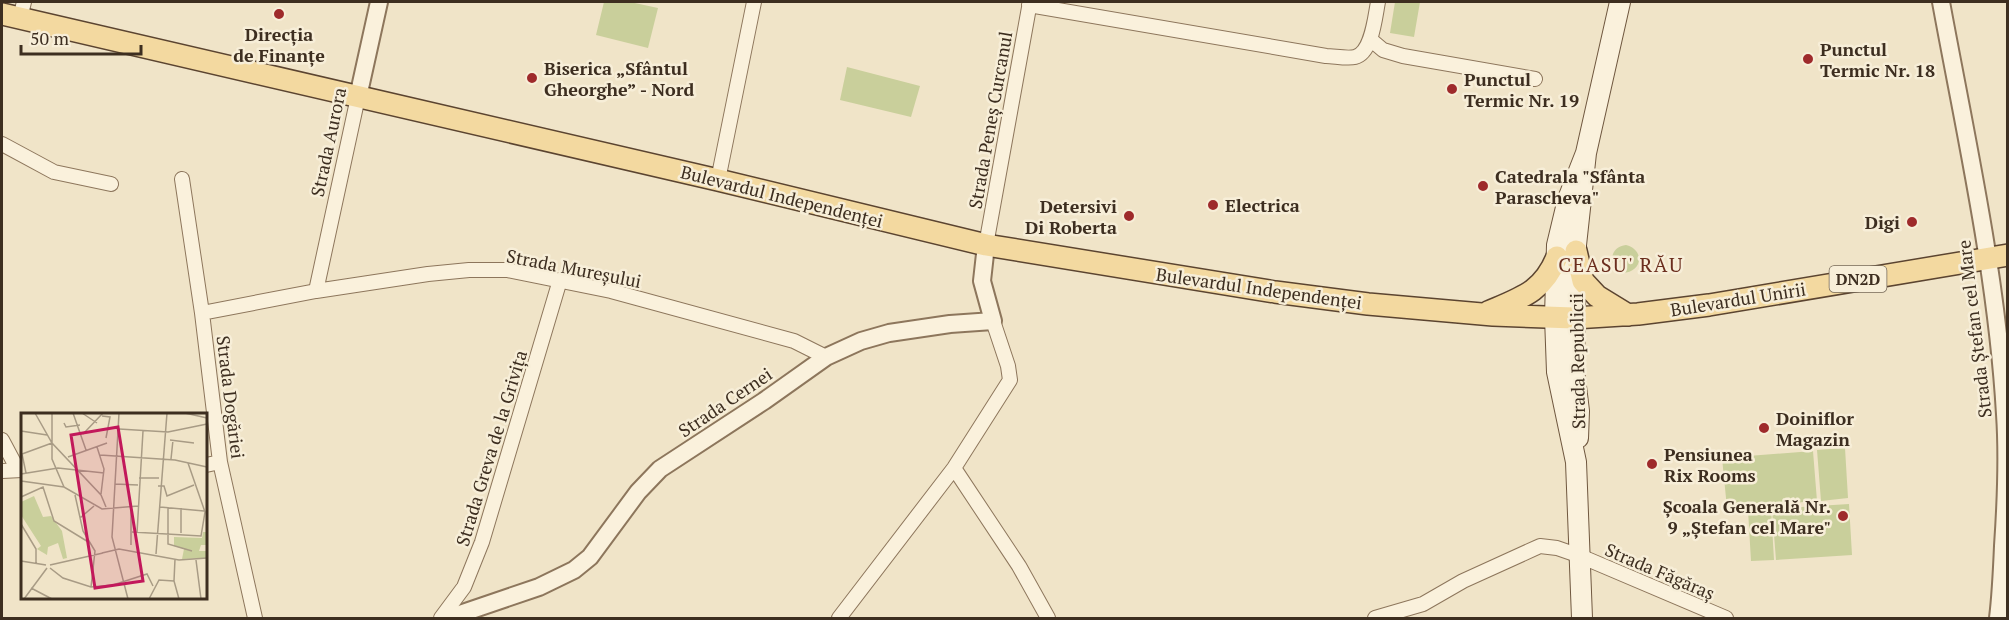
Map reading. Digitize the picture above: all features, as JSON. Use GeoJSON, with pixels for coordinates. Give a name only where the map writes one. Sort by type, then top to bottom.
{"type":"FeatureCollection","features":[{"type":"Feature","properties":{"kind":"main road","name":"Strada Republicii"},"geometry":{"type":"LineString","coordinates":[[1582,618],[1576,462],[1580,411],[1564,317],[1566,254],[1557,245],[1568,199],[1586,153],[1620,2]]}},
{"type":"Feature","properties":{"kind":"main road","name":"Bulevardul Independenței"},"geometry":{"type":"LineString","coordinates":[[15,11],[358,98],[718,180],[986,245],[1275,292],[1386,306],[1483,314],[1564,317]]}},
{"type":"Feature","properties":{"kind":"main road"},"geometry":{"type":"LineString","coordinates":[[1483,314],[1530,294],[1566,254],[1583,281],[1597,296],[1628,315]]}},
{"type":"Feature","properties":{"kind":"main road","name":"Bulevardul Unirii"},"geometry":{"type":"LineString","coordinates":[[1564,317],[1628,315],[1708,304],[1997,256]]}},
{"type":"Feature","properties":{"kind":"street","name":"Strada Aurora"},"geometry":{"type":"LineString","coordinates":[[316,291],[380,2]]}},
{"type":"Feature","properties":{"kind":"street"},"geometry":{"type":"LineString","coordinates":[[718,180],[754,2]]}},
{"type":"Feature","properties":{"kind":"street"},"geometry":{"type":"LineString","coordinates":[[1029,3],[1326,56],[1354,58],[1364,52],[1370,39],[1378,2]]}},
{"type":"Feature","properties":{"kind":"street","name":"Strada Ștefan cel Mare"},"geometry":{"type":"LineString","coordinates":[[1941,2],[1968,151],[1997,256],[1997,324],[2006,415],[2001,613]]}},
{"type":"Feature","properties":{"kind":"street","name":"Strada Peneș Curcanul"},"geometry":{"type":"LineString","coordinates":[[986,245],[1029,3]]}},
{"type":"Feature","properties":{"kind":"street"},"geometry":{"type":"LineString","coordinates":[[1370,39],[1383,50],[1403,56],[1535,79]]}},
{"type":"Feature","properties":{"kind":"street"},"geometry":{"type":"LineString","coordinates":[[2,144],[54,172],[111,184]]}},
{"type":"Feature","properties":{"kind":"street","name":"Strada Dogăriei"},"geometry":{"type":"LineString","coordinates":[[182,179],[202,313],[220,462],[255,618]]}},
{"type":"Feature","properties":{"kind":"street"},"geometry":{"type":"LineString","coordinates":[[839,618],[954,468],[1010,380],[1008,366],[982,280],[986,245]]}},
{"type":"Feature","properties":{"kind":"street","name":"Strada Mureșului"},"geometry":{"type":"LineString","coordinates":[[202,313],[316,291],[428,274],[469,270],[507,270],[611,291],[794,341],[826,357]]}},
{"type":"Feature","properties":{"kind":"street","name":"Strada Greva de la Grivița"},"geometry":{"type":"LineString","coordinates":[[441,618],[465,587],[482,542],[560,280]]}},
{"type":"Feature","properties":{"kind":"street","name":"Strada Cernei"},"geometry":{"type":"LineString","coordinates":[[448,618],[539,587],[574,570],[590,556],[638,492],[660,469],[826,357],[861,341],[889,333],[950,324],[993,321]]}},
{"type":"Feature","properties":{"kind":"street"},"geometry":{"type":"LineString","coordinates":[[2,440],[20,470],[2,471]]}},
{"type":"Feature","properties":{"kind":"street"},"geometry":{"type":"LineString","coordinates":[[207,465],[220,462]]}},
{"type":"Feature","properties":{"kind":"street"},"geometry":{"type":"LineString","coordinates":[[954,468],[1019,566],[1048,618]]}},
{"type":"Feature","properties":{"kind":"street","name":"Strada Făgăraș"},"geometry":{"type":"LineString","coordinates":[[1423,604],[1463,580],[1540,546],[1557,548],[1580,556],[1726,618]]}},
{"type":"Feature","properties":{"kind":"street"},"geometry":{"type":"LineString","coordinates":[[1375,618],[1423,604]]}},
{"type":"Feature","properties":{"kind":"street"},"geometry":{"type":"LineString","coordinates":[[1414,618],[1423,604]]}},
{"type":"Feature","properties":{"kind":"green space"},"geometry":{"type":"Polygon","coordinates":[[[604,2],[630,2],[658,8],[648,48],[596,35],[604,2]]]}},
{"type":"Feature","properties":{"kind":"green space"},"geometry":{"type":"Polygon","coordinates":[[[1395,2],[1420,2],[1414,37],[1390,33],[1395,2]]]}},
{"type":"Feature","properties":{"kind":"green space"},"geometry":{"type":"Polygon","coordinates":[[[847,67],[920,86],[911,117],[840,100],[847,67]]]}},
{"type":"Feature","properties":{"kind":"green space"},"geometry":{"type":"Polygon","coordinates":[[[1626,245],[1637,252],[1639,261],[1633,270],[1621,273],[1624,264],[1621,261],[1612,263],[1612,256],[1617,248],[1626,245]]]}},
{"type":"Feature","properties":{"kind":"green space"},"geometry":{"type":"Polygon","coordinates":[[[1845,448],[1848,498],[1821,501],[1817,450],[1845,448]]]}},
{"type":"Feature","properties":{"kind":"green space"},"geometry":{"type":"Polygon","coordinates":[[[1813,451],[1817,501],[1727,508],[1722,458],[1813,451]]]}},
{"type":"Feature","properties":{"kind":"green space"},"geometry":{"type":"Polygon","coordinates":[[[1849,504],[1852,555],[1776,560],[1772,509],[1849,504]]]}},
{"type":"Feature","properties":{"kind":"green space"},"geometry":{"type":"Polygon","coordinates":[[[1771,509],[1774,560],[1751,561],[1748,510],[1771,509]]]}},
{"type":"Feature","properties":{"kind":"place","name":"Direcția de Finanțe"},"geometry":{"type":"Point","coordinates":[279,14]}},
{"type":"Feature","properties":{"kind":"place","name":"Punctul Termic Nr. 18"},"geometry":{"type":"Point","coordinates":[1808,59]}},
{"type":"Feature","properties":{"kind":"place","name":"Biserica „Sfântul Gheorghe” - Nord"},"geometry":{"type":"Point","coordinates":[532,78]}},
{"type":"Feature","properties":{"kind":"place","name":"Punctul Termic Nr. 19"},"geometry":{"type":"Point","coordinates":[1452,89]}},
{"type":"Feature","properties":{"kind":"place","name":"Catedrala \"Sfânta Parascheva\""},"geometry":{"type":"Point","coordinates":[1483,186]}},
{"type":"Feature","properties":{"kind":"place","name":"Electrica"},"geometry":{"type":"Point","coordinates":[1213,205]}},
{"type":"Feature","properties":{"kind":"place","name":"Detersivi Di Roberta"},"geometry":{"type":"Point","coordinates":[1129,216]}},
{"type":"Feature","properties":{"kind":"place","name":"Digi"},"geometry":{"type":"Point","coordinates":[1912,222]}},
{"type":"Feature","properties":{"kind":"place","name":"Doiniflor Magazin"},"geometry":{"type":"Point","coordinates":[1764,428]}},
{"type":"Feature","properties":{"kind":"place","name":"Pensiunea Rix Rooms"},"geometry":{"type":"Point","coordinates":[1652,464]}},
{"type":"Feature","properties":{"kind":"place","name":"Școala Generală Nr. 9 „Ștefan cel Mare\""},"geometry":{"type":"Point","coordinates":[1843,516]}},
{"type":"Feature","properties":{"kind":"district","name":"CEASU' RĂU"},"geometry":{"type":"Point","coordinates":[1621,264]}}]}
